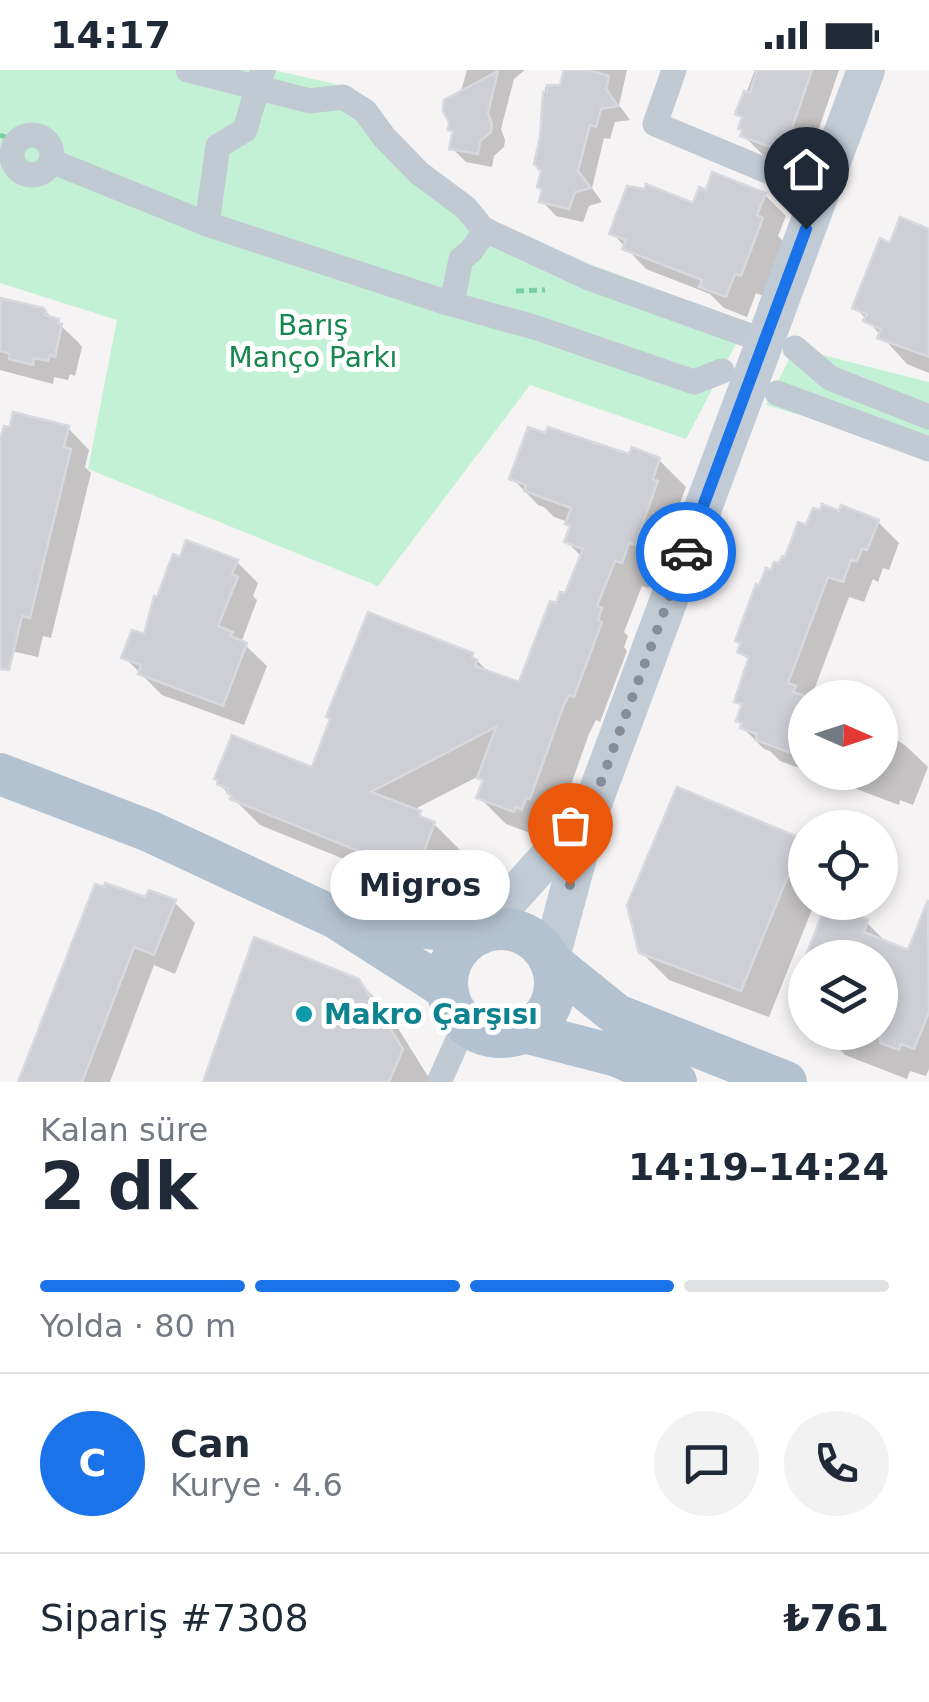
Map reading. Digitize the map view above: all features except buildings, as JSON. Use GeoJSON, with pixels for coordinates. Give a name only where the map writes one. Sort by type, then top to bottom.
{"type":"FeatureCollection","features":[{"type":"Feature","properties":{"kind":"main road"},"geometry":{"type":"LineString","coordinates":[[0,774],[150,832],[336,918],[456,1006],[478,1032],[509,1037],[538,1023],[554,994],[555,976],[550,960],[591,809],[866,70]]}},
{"type":"Feature","properties":{"kind":"main road"},"geometry":{"type":"LineString","coordinates":[[456,1006],[448,972],[454,956],[479,934],[591,809]]}},
{"type":"Feature","properties":{"kind":"main road"},"geometry":{"type":"LineString","coordinates":[[336,918],[479,934],[512,930],[540,946],[550,960],[617,1015],[786,1082]]}},
{"type":"Feature","properties":{"kind":"main road"},"geometry":{"type":"LineString","coordinates":[[524,1032],[617,1056],[676,1082]]}},
{"type":"Feature","properties":{"kind":"street"},"geometry":{"type":"LineString","coordinates":[[188,70],[261,80],[310,101],[343,97],[366,111],[419,173],[466,208],[486,230],[589,278],[746,334]]}},
{"type":"Feature","properties":{"kind":"street"},"geometry":{"type":"LineString","coordinates":[[674,70],[655,124],[820,192]]}},
{"type":"Feature","properties":{"kind":"street"},"geometry":{"type":"LineString","coordinates":[[206,224],[218,146],[245,130],[261,80]]}},
{"type":"Feature","properties":{"kind":"street"},"geometry":{"type":"LineString","coordinates":[[6,146],[24,136],[37,135],[51,148],[51,161],[206,224],[537,328],[694,382],[722,371]]}},
{"type":"Feature","properties":{"kind":"street"},"geometry":{"type":"LineString","coordinates":[[448,303],[461,260],[486,230]]}},
{"type":"Feature","properties":{"kind":"street"},"geometry":{"type":"LineString","coordinates":[[795,348],[830,378],[929,417]]}},
{"type":"Feature","properties":{"kind":"street"},"geometry":{"type":"LineString","coordinates":[[777,393],[929,449]]}},
{"type":"Feature","properties":{"kind":"street"},"geometry":{"type":"LineString","coordinates":[[439,1082],[456,1006]]}},
{"type":"Feature","properties":{"kind":"green space","name":"Barış Manço Parkı"},"geometry":{"type":"Polygon","coordinates":[[[0,70],[273,70],[335,84],[475,221],[747,323],[686,439],[530,385],[378,586],[88,469],[117,320],[0,283],[0,70]]]}},
{"type":"Feature","properties":{"kind":"green space"},"geometry":{"type":"Polygon","coordinates":[[[795,348],[929,382],[929,453],[766,405],[795,348]]]}},
{"type":"Feature","properties":{"kind":"way so far"},"geometry":{"type":"LineString","coordinates":[[570,885],[591,809],[686,552]]}},
{"type":"Feature","properties":{"kind":"place","name":"Migros"},"geometry":{"type":"Point","coordinates":[570,885]}},
{"type":"Feature","properties":{"kind":"place","name":"Makro Çarşısı"},"geometry":{"type":"Point","coordinates":[304,1014]}},
{"type":"Feature","properties":{"kind":"route"},"geometry":{"type":"LineString","coordinates":[[686,552],[806,229]]}}]}
